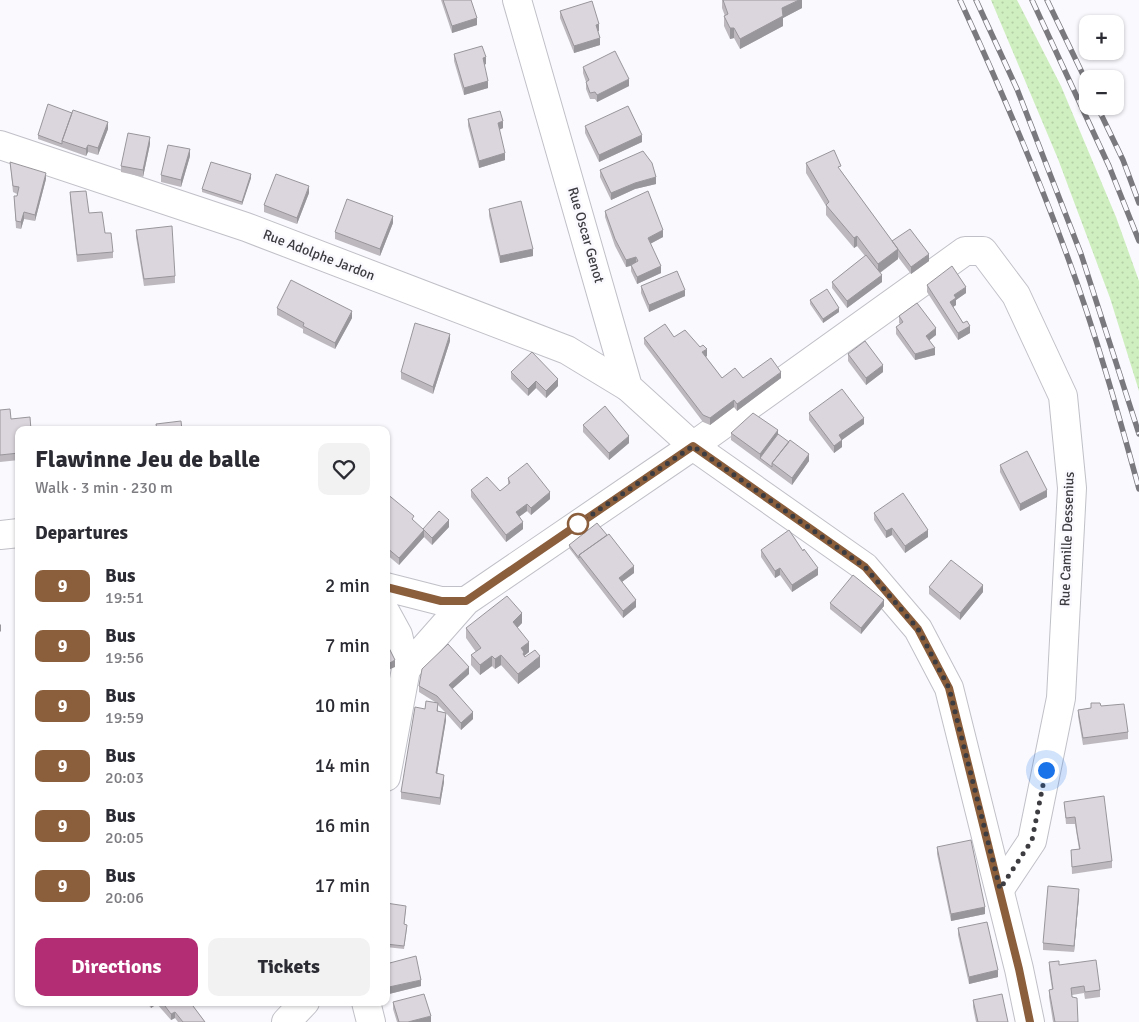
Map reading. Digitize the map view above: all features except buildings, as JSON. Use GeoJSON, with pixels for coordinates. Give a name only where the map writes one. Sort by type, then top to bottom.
{"type":"FeatureCollection","features":[{"type":"Feature","properties":{"kind":"street","name":"Rue Oscar Genot"},"geometry":{"type":"LineString","coordinates":[[517,0],[628,387]]}},
{"type":"Feature","properties":{"kind":"street","name":"Rue Adolphe Jardon"},"geometry":{"type":"LineString","coordinates":[[0,145],[246,227],[558,346],[628,387]]}},
{"type":"Feature","properties":{"kind":"street","name":"Rue Camille Dessenius"},"geometry":{"type":"LineString","coordinates":[[693,446],[965,251],[983,251],[1016,295],[1063,396],[1072,488],[1061,698],[1032,840],[1000,889]]}},
{"type":"Feature","properties":{"kind":"street"},"geometry":{"type":"LineString","coordinates":[[628,387],[693,446],[865,567],[918,629],[949,688],[1000,889],[1030,1022]]}},
{"type":"Feature","properties":{"kind":"street"},"geometry":{"type":"LineString","coordinates":[[406,669],[466,601],[693,446]]}},
{"type":"Feature","properties":{"kind":"street"},"geometry":{"type":"LineString","coordinates":[[0,535],[15,533]]}},
{"type":"Feature","properties":{"kind":"street"},"geometry":{"type":"LineString","coordinates":[[390,588],[441,601],[466,601]]}},
{"type":"Feature","properties":{"kind":"street"},"geometry":{"type":"LineString","coordinates":[[390,620],[398,635],[406,669],[390,755]]}},
{"type":"Feature","properties":{"kind":"street"},"geometry":{"type":"LineString","coordinates":[[286,1022],[301,1006]]}},
{"type":"Feature","properties":{"kind":"street"},"geometry":{"type":"LineString","coordinates":[[367,1006],[371,1022]]}},
{"type":"Feature","properties":{"kind":"green space"},"geometry":{"type":"Polygon","coordinates":[[[991,0],[1017,0],[1061,86],[1116,217],[1139,281],[1139,391],[1110,298],[1058,159],[991,0]]]}},
{"type":"Feature","properties":{"kind":"railway"},"geometry":{"type":"LineString","coordinates":[[960,0],[1017,128],[1068,258],[1115,402],[1139,489]]}},
{"type":"Feature","properties":{"kind":"railway"},"geometry":{"type":"LineString","coordinates":[[976,0],[1017,89],[1081,254],[1139,434]]}},
{"type":"Feature","properties":{"kind":"railway"},"geometry":{"type":"LineString","coordinates":[[1032,0],[1109,166],[1139,241]]}},
{"type":"Feature","properties":{"kind":"railway"},"geometry":{"type":"LineString","coordinates":[[1047,0],[1081,70]]}},
{"type":"Feature","properties":{"kind":"railway"},"geometry":{"type":"LineString","coordinates":[[1101,115],[1123,160],[1139,203]]}},
{"type":"Feature","properties":{"kind":"bus line","name":"9"},"geometry":{"type":"LineString","coordinates":[[390,588],[441,601],[466,601],[693,446],[865,567],[918,629],[949,688],[1019,969],[1030,1022]]}},
{"type":"Feature","properties":{"kind":"route"},"geometry":{"type":"LineString","coordinates":[[578,524],[693,446],[865,567],[918,629],[949,688],[1000,889],[1032,840],[1046,770]]}}]}
